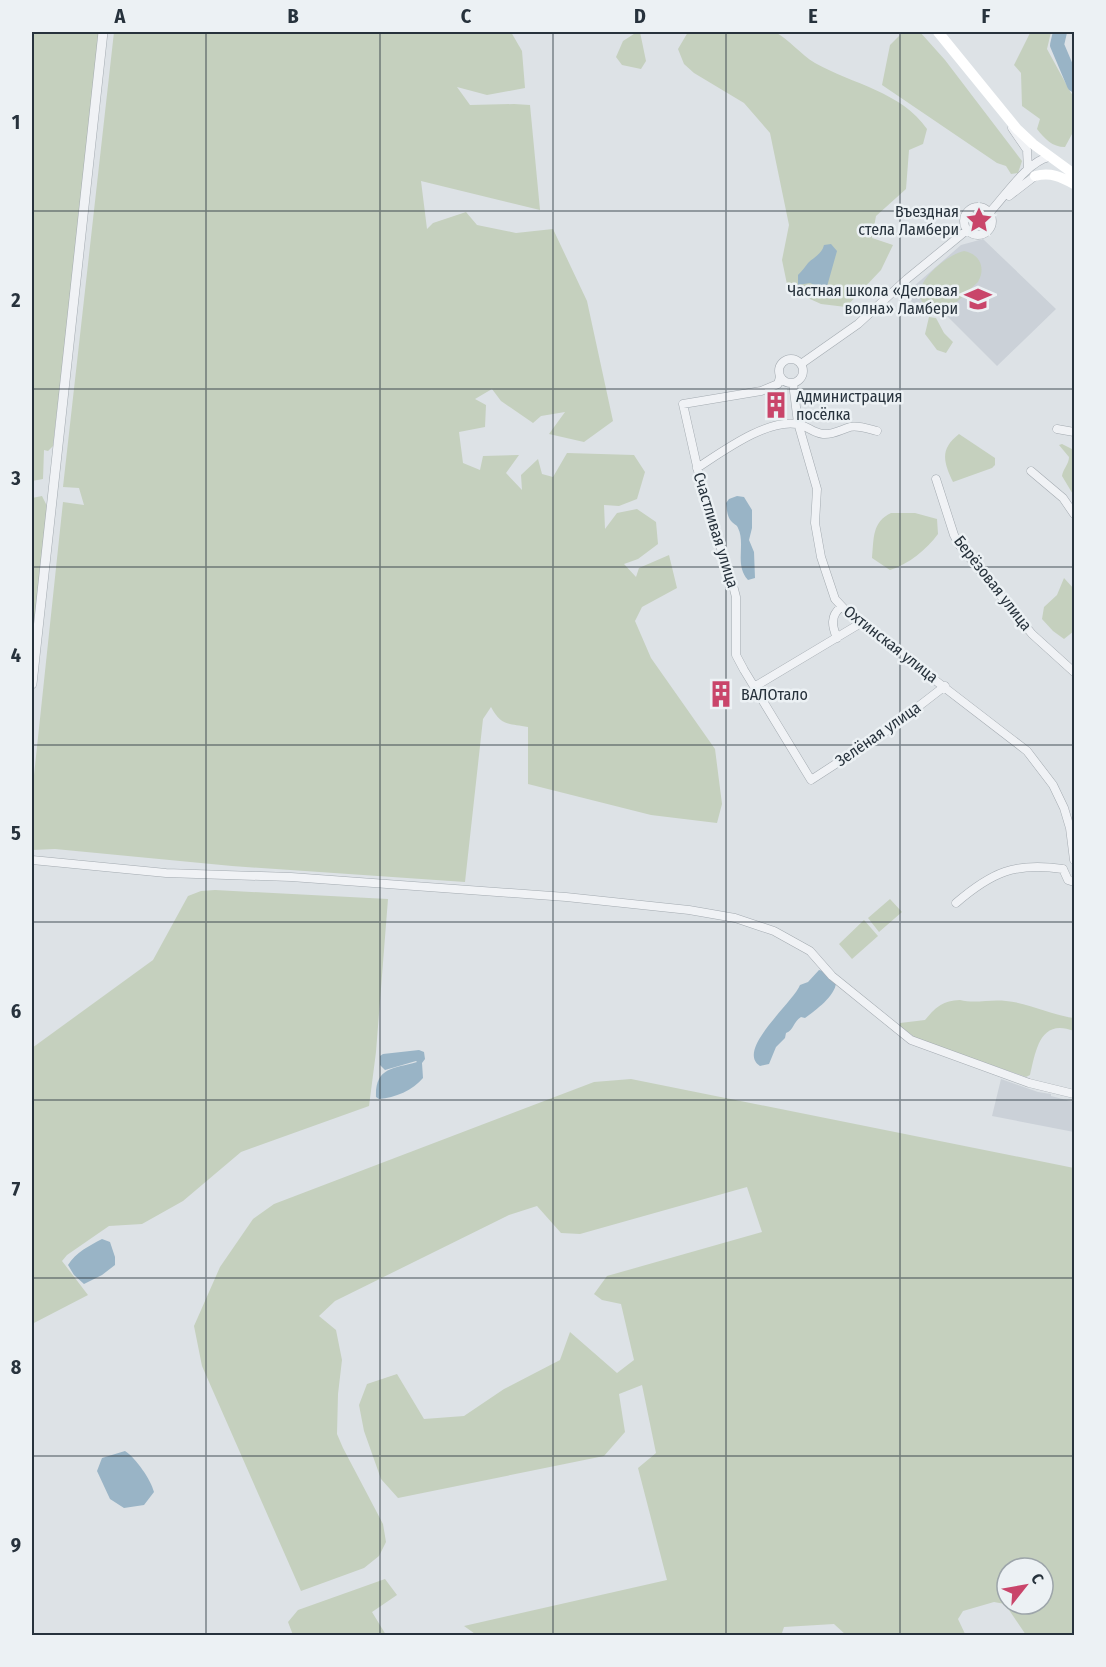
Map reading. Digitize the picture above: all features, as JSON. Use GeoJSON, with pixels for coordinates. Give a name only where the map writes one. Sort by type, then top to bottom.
{"type":"FeatureCollection","features":[{"type":"Feature","properties":{"kind":"main road"},"geometry":{"type":"LineString","coordinates":[[938,32],[1008,118],[1033,144],[1074,174]]}},
{"type":"Feature","properties":{"kind":"main road"},"geometry":{"type":"LineString","coordinates":[[1032,173],[1047,166],[1049,157]]}},
{"type":"Feature","properties":{"kind":"main road"},"geometry":{"type":"LineString","coordinates":[[1032,173],[1055,175],[1074,184]]}},
{"type":"Feature","properties":{"kind":"street"},"geometry":{"type":"LineString","coordinates":[[32,684],[104,32]]}},
{"type":"Feature","properties":{"kind":"street"},"geometry":{"type":"LineString","coordinates":[[993,209],[978,207],[971,209],[965,215],[964,222],[967,230],[979,236],[986,234],[993,221],[993,209],[1032,173],[1027,150],[1013,131],[1008,118]]}},
{"type":"Feature","properties":{"kind":"street"},"geometry":{"type":"LineString","coordinates":[[801,364],[858,324],[915,272],[967,230]]}},
{"type":"Feature","properties":{"kind":"street"},"geometry":{"type":"LineString","coordinates":[[795,360],[801,364],[803,374],[800,379],[793,383],[784,381],[780,377],[779,371],[784,361],[795,360]]}},
{"type":"Feature","properties":{"kind":"street","name":"Счастливая улица"},"geometry":{"type":"LineString","coordinates":[[780,377],[778,384],[761,391],[683,404],[697,468],[736,597],[736,655],[811,780]]}},
{"type":"Feature","properties":{"kind":"street","name":"Охтинская улица"},"geometry":{"type":"LineString","coordinates":[[793,383],[798,423],[817,489],[815,524],[820,557],[830,587],[841,607],[1027,751],[1053,785],[1064,808],[1070,828],[1074,860],[1066,864],[1064,869]]}},
{"type":"Feature","properties":{"kind":"street"},"geometry":{"type":"LineString","coordinates":[[697,468],[752,434],[774,426],[798,423],[813,432],[824,434],[838,432],[851,426],[877,430]]}},
{"type":"Feature","properties":{"kind":"street"},"geometry":{"type":"LineString","coordinates":[[1057,429],[1074,432]]}},
{"type":"Feature","properties":{"kind":"street"},"geometry":{"type":"LineString","coordinates":[[1031,471],[1063,498],[1074,513]]}},
{"type":"Feature","properties":{"kind":"street","name":"Берёзовая улица"},"geometry":{"type":"LineString","coordinates":[[936,479],[954,535],[960,546],[1032,633],[1074,672]]}},
{"type":"Feature","properties":{"kind":"street"},"geometry":{"type":"LineString","coordinates":[[837,638],[832,625],[833,618],[841,607]]}},
{"type":"Feature","properties":{"kind":"street"},"geometry":{"type":"LineString","coordinates":[[754,687],[861,623]]}},
{"type":"Feature","properties":{"kind":"street","name":"Зелёная улица"},"geometry":{"type":"LineString","coordinates":[[811,780],[888,730],[945,686]]}},
{"type":"Feature","properties":{"kind":"street"},"geometry":{"type":"LineString","coordinates":[[32,860],[166,873],[291,877],[566,897],[689,910],[735,918],[774,931],[810,951],[832,976],[910,1040],[1029,1083],[1074,1094]]}},
{"type":"Feature","properties":{"kind":"street"},"geometry":{"type":"LineString","coordinates":[[956,903],[988,877],[1008,870],[1028,867],[1064,869],[1068,880],[1074,882]]}},
{"type":"Feature","properties":{"kind":"shaded area","name":"Частная школа «Деловая волна» Ламбери"},"geometry":{"type":"Polygon","coordinates":[[[983,239],[1056,309],[997,366],[946,315],[922,314],[905,294],[961,245],[983,239]]]}},
{"type":"Feature","properties":{"kind":"shaded area"},"geometry":{"type":"Polygon","coordinates":[[[1001,1079],[1074,1102],[1074,1132],[992,1116],[1001,1079]]]}},
{"type":"Feature","properties":{"kind":"green space"},"geometry":{"type":"Polygon","coordinates":[[[32,32],[101,32],[53,446],[48,451],[44,450],[43,479],[32,481],[32,32]]]}},
{"type":"Feature","properties":{"kind":"green space"},"geometry":{"type":"Polygon","coordinates":[[[114,32],[511,32],[522,51],[525,88],[487,95],[457,87],[470,105],[530,105],[540,210],[421,181],[427,229],[433,223],[466,212],[477,225],[516,233],[553,229],[587,301],[613,421],[584,442],[549,434],[565,412],[541,416],[533,423],[501,401],[492,389],[475,399],[486,405],[485,427],[459,432],[463,463],[480,470],[483,456],[519,455],[506,473],[522,490],[521,475],[538,459],[542,474],[553,477],[567,453],[634,455],[645,472],[637,499],[619,506],[604,505],[605,529],[617,513],[637,509],[656,522],[658,544],[638,559],[624,564],[636,577],[639,568],[669,555],[677,588],[642,607],[635,621],[651,658],[715,749],[722,804],[717,823],[651,815],[528,784],[528,727],[502,721],[491,707],[483,719],[465,882],[232,866],[55,849],[32,850],[32,794],[63,502],[84,505],[79,488],[63,487],[114,32]]]}},
{"type":"Feature","properties":{"kind":"green space"},"geometry":{"type":"Polygon","coordinates":[[[640,32],[646,61],[641,69],[622,65],[616,57],[623,41],[640,32]]]}},
{"type":"Feature","properties":{"kind":"green space"},"geometry":{"type":"Polygon","coordinates":[[[688,32],[775,32],[815,63],[890,97],[917,116],[927,129],[923,144],[909,150],[906,189],[876,216],[872,238],[893,245],[881,270],[846,307],[821,304],[788,289],[782,260],[789,225],[770,133],[744,103],[694,73],[684,64],[678,49],[688,32]]]}},
{"type":"Feature","properties":{"kind":"green space"},"geometry":{"type":"Polygon","coordinates":[[[903,32],[920,32],[945,60],[1022,161],[1018,173],[1011,174],[1006,166],[997,163],[882,85],[890,45],[903,32]]]}},
{"type":"Feature","properties":{"kind":"green space"},"geometry":{"type":"Polygon","coordinates":[[[1051,32],[1047,49],[1074,96],[1074,135],[1072,134],[1065,147],[1056,146],[1046,139],[1037,129],[1040,119],[1022,106],[1021,73],[1014,65],[1030,33],[1051,32]]]}},
{"type":"Feature","properties":{"kind":"green space"},"geometry":{"type":"Polygon","coordinates":[[[964,251],[974,255],[980,262],[981,272],[978,282],[958,301],[945,309],[936,310],[927,307],[921,300],[920,291],[924,282],[938,265],[964,251]]]}},
{"type":"Feature","properties":{"kind":"green space"},"geometry":{"type":"Polygon","coordinates":[[[929,317],[936,318],[944,333],[953,342],[946,353],[937,350],[925,334],[929,317]]]}},
{"type":"Feature","properties":{"kind":"green space"},"geometry":{"type":"Polygon","coordinates":[[[959,434],[995,458],[995,465],[953,482],[945,456],[949,445],[959,434]]]}},
{"type":"Feature","properties":{"kind":"green space"},"geometry":{"type":"Polygon","coordinates":[[[1062,444],[1074,450],[1074,496],[1062,476],[1069,457],[1059,445],[1062,444]]]}},
{"type":"Feature","properties":{"kind":"green space"},"geometry":{"type":"Polygon","coordinates":[[[42,496],[48,508],[32,644],[32,498],[42,496]]]}},
{"type":"Feature","properties":{"kind":"green space"},"geometry":{"type":"Polygon","coordinates":[[[891,513],[915,513],[937,519],[938,534],[917,556],[890,570],[872,558],[877,526],[891,513]]]}},
{"type":"Feature","properties":{"kind":"green space"},"geometry":{"type":"Polygon","coordinates":[[[1064,578],[1074,589],[1074,631],[1064,639],[1042,619],[1044,607],[1057,595],[1064,578]]]}},
{"type":"Feature","properties":{"kind":"green space"},"geometry":{"type":"Polygon","coordinates":[[[201,891],[388,899],[376,1052],[369,1106],[241,1152],[183,1201],[142,1224],[109,1226],[67,1255],[62,1261],[88,1295],[32,1324],[32,1048],[153,960],[188,896],[201,891]]]}},
{"type":"Feature","properties":{"kind":"green space"},"geometry":{"type":"Polygon","coordinates":[[[890,899],[902,912],[879,932],[868,918],[890,899]]]}},
{"type":"Feature","properties":{"kind":"green space"},"geometry":{"type":"Polygon","coordinates":[[[864,920],[878,936],[852,959],[839,944],[864,920]]]}},
{"type":"Feature","properties":{"kind":"green space"},"geometry":{"type":"Polygon","coordinates":[[[960,1000],[1023,1004],[1074,1018],[1074,1031],[1063,1028],[1047,1033],[1038,1047],[1030,1075],[1026,1077],[917,1039],[900,1026],[900,1023],[925,1020],[940,1006],[960,1000]]]}},
{"type":"Feature","properties":{"kind":"green space"},"geometry":{"type":"Polygon","coordinates":[[[631,1079],[1074,1168],[1074,1635],[1026,1635],[1013,1616],[1055,1616],[1055,1556],[995,1556],[995,1602],[963,1611],[958,1619],[966,1636],[846,1635],[834,1624],[784,1627],[781,1636],[478,1636],[464,1626],[667,1580],[638,1468],[656,1453],[642,1385],[619,1394],[625,1432],[604,1456],[398,1498],[381,1479],[364,1431],[359,1405],[367,1384],[397,1374],[424,1419],[464,1416],[504,1389],[560,1360],[570,1332],[617,1373],[634,1360],[621,1304],[602,1300],[594,1294],[607,1276],[762,1232],[747,1187],[580,1234],[561,1233],[537,1206],[509,1215],[335,1301],[319,1316],[336,1330],[342,1360],[337,1434],[383,1524],[386,1542],[379,1556],[364,1568],[301,1591],[202,1366],[194,1326],[220,1267],[253,1219],[274,1204],[594,1082],[631,1079]]]}},
{"type":"Feature","properties":{"kind":"green space"},"geometry":{"type":"Polygon","coordinates":[[[385,1579],[397,1595],[372,1612],[386,1635],[293,1635],[288,1622],[298,1610],[385,1579]]]}},
{"type":"Feature","properties":{"kind":"water"},"geometry":{"type":"Polygon","coordinates":[[[831,244],[837,251],[826,290],[810,283],[798,285],[798,275],[820,253],[824,245],[831,244]]]}},
{"type":"Feature","properties":{"kind":"water"},"geometry":{"type":"Polygon","coordinates":[[[737,496],[744,497],[752,510],[749,540],[754,552],[755,578],[748,580],[742,568],[740,534],[737,526],[729,518],[726,503],[737,496]]]}},
{"type":"Feature","properties":{"kind":"water"},"geometry":{"type":"Polygon","coordinates":[[[819,970],[836,983],[832,993],[805,1018],[798,1019],[776,1047],[769,1064],[760,1066],[754,1059],[760,1038],[800,985],[808,982],[819,970]]]}},
{"type":"Feature","properties":{"kind":"water"},"geometry":{"type":"Polygon","coordinates":[[[419,1050],[424,1052],[425,1059],[422,1063],[423,1078],[409,1090],[397,1095],[379,1099],[376,1097],[376,1087],[382,1075],[393,1068],[417,1062],[416,1061],[385,1070],[380,1065],[380,1056],[419,1050]]]}},
{"type":"Feature","properties":{"kind":"water"},"geometry":{"type":"Polygon","coordinates":[[[102,1239],[110,1242],[115,1265],[84,1284],[74,1275],[68,1265],[79,1253],[102,1239]]]}},
{"type":"Feature","properties":{"kind":"water"},"geometry":{"type":"Polygon","coordinates":[[[125,1451],[138,1464],[154,1492],[144,1505],[124,1508],[110,1499],[97,1471],[102,1458],[125,1451]]]}},
{"type":"Feature","properties":{"kind":"waterway"},"geometry":{"type":"LineString","coordinates":[[1060,32],[1057,45],[1074,85]]}},
{"type":"Feature","properties":{"kind":"place","name":"Въездная стела Ламбери"},"geometry":{"type":"Point","coordinates":[979,220]}},
{"type":"Feature","properties":{"kind":"place","name":"Частная школа «Деловая волна» Ламбери"},"geometry":{"type":"Point","coordinates":[978,299]}},
{"type":"Feature","properties":{"kind":"place","name":"Администрация посёлка"},"geometry":{"type":"Point","coordinates":[776,405]}},
{"type":"Feature","properties":{"kind":"place","name":"ВАЛОтало"},"geometry":{"type":"Point","coordinates":[721,694]}}]}
